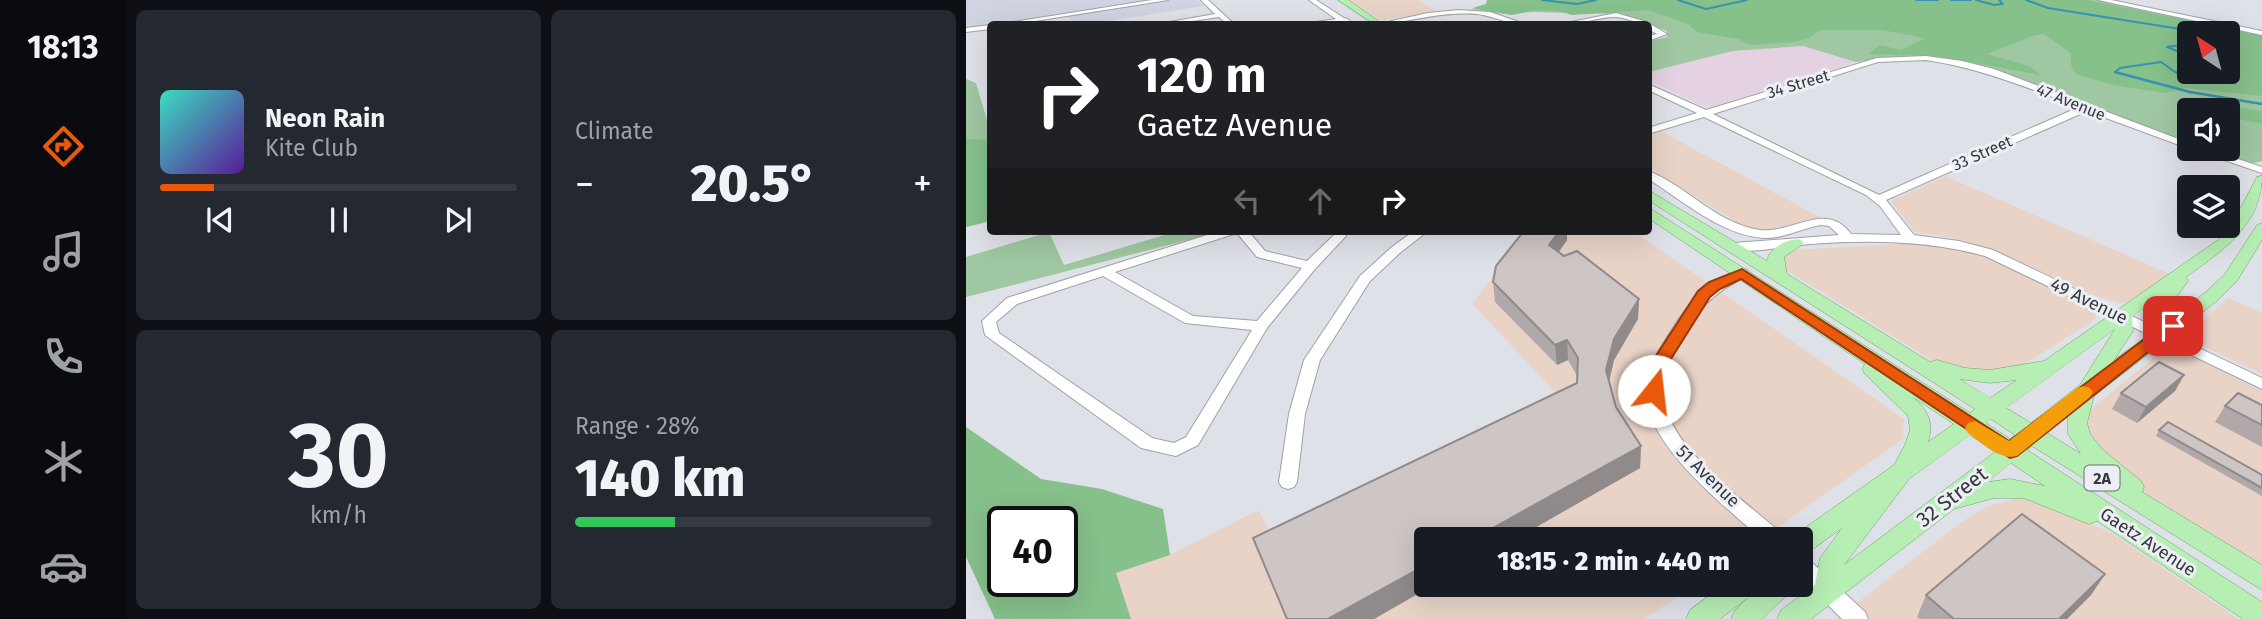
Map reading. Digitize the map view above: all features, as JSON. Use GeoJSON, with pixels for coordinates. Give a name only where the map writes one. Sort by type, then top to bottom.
{"type":"FeatureCollection","features":[{"type":"Feature","properties":{"kind":"main road"},"geometry":{"type":"LineString","coordinates":[[1328,0],[1348,21]]}},
{"type":"Feature","properties":{"kind":"main road"},"geometry":{"type":"LineString","coordinates":[[1342,0],[1369,21]]}},
{"type":"Feature","properties":{"kind":"main road"},"geometry":{"type":"LineString","coordinates":[[1813,535],[2182,274],[2233,234],[2262,180]]}},
{"type":"Feature","properties":{"kind":"main road","name":"Gaetz Avenue"},"geometry":{"type":"LineString","coordinates":[[1652,196],[2262,579]]}},
{"type":"Feature","properties":{"kind":"main road"},"geometry":{"type":"LineString","coordinates":[[1652,207],[1708,239],[1734,247]]}},
{"type":"Feature","properties":{"kind":"main road","name":"Gaetz Avenue"},"geometry":{"type":"LineString","coordinates":[[1652,214],[2262,617]]}},
{"type":"Feature","properties":{"kind":"main road","name":"32 Street"},"geometry":{"type":"LineString","coordinates":[[1790,619],[1938,509],[2090,387],[2161,335],[2231,277],[2262,228]]}},
{"type":"Feature","properties":{"kind":"main road"},"geometry":{"type":"LineString","coordinates":[[1780,276],[1775,261],[1776,255],[1796,243]]}},
{"type":"Feature","properties":{"kind":"main road"},"geometry":{"type":"LineString","coordinates":[[1742,273],[1764,276],[1817,308],[1840,319],[1854,322]]}},
{"type":"Feature","properties":{"kind":"main road"},"geometry":{"type":"LineString","coordinates":[[2161,335],[2154,316],[2180,285],[2182,274]]}},
{"type":"Feature","properties":{"kind":"main road"},"geometry":{"type":"LineString","coordinates":[[2123,316],[2124,331],[2098,367],[2076,421],[2079,436],[2098,457],[2172,522]]}},
{"type":"Feature","properties":{"kind":"main road"},"geometry":{"type":"LineString","coordinates":[[1827,592],[1832,558],[1902,472],[1920,437],[1918,413],[1839,337]]}},
{"type":"Feature","properties":{"kind":"main road"},"geometry":{"type":"LineString","coordinates":[[1907,356],[1956,373],[1982,378],[2012,376],[2056,364]]}},
{"type":"Feature","properties":{"kind":"main road"},"geometry":{"type":"LineString","coordinates":[[1938,509],[1996,487],[2023,488],[2057,499],[2144,539]]}},
{"type":"Feature","properties":{"kind":"main road"},"geometry":{"type":"LineString","coordinates":[[1699,619],[1729,597]]}},
{"type":"Feature","properties":{"kind":"main road"},"geometry":{"type":"LineString","coordinates":[[1744,619],[1767,597]]}},
{"type":"Feature","properties":{"kind":"street"},"geometry":{"type":"LineString","coordinates":[[1025,21],[1165,0]]}},
{"type":"Feature","properties":{"kind":"street"},"geometry":{"type":"LineString","coordinates":[[1204,0],[1227,21]]}},
{"type":"Feature","properties":{"kind":"street"},"geometry":{"type":"LineString","coordinates":[[1312,0],[1348,21]]}},
{"type":"Feature","properties":{"kind":"street"},"geometry":{"type":"LineString","coordinates":[[2101,0],[2262,32]]}},
{"type":"Feature","properties":{"kind":"street"},"geometry":{"type":"LineString","coordinates":[[1403,21],[1449,10],[1501,15],[1514,21]]}},
{"type":"Feature","properties":{"kind":"street"},"geometry":{"type":"LineString","coordinates":[[1181,21],[1220,15]]}},
{"type":"Feature","properties":{"kind":"street"},"geometry":{"type":"LineString","coordinates":[[1582,21],[1616,15],[1634,21]]}},
{"type":"Feature","properties":{"kind":"street"},"geometry":{"type":"LineString","coordinates":[[1059,16],[1062,21]]}},
{"type":"Feature","properties":{"kind":"street"},"geometry":{"type":"LineString","coordinates":[[966,30],[987,27]]}},
{"type":"Feature","properties":{"kind":"street"},"geometry":{"type":"LineString","coordinates":[[1652,28],[1663,33],[1652,37]]}},
{"type":"Feature","properties":{"kind":"street","name":"34 Street"},"geometry":{"type":"LineString","coordinates":[[1652,130],[1877,60],[1911,58],[1951,61]]}},
{"type":"Feature","properties":{"kind":"street","name":"47 Avenue"},"geometry":{"type":"LineString","coordinates":[[1951,61],[1991,71],[2177,142]]}},
{"type":"Feature","properties":{"kind":"street"},"geometry":{"type":"LineString","coordinates":[[1652,88],[1879,199],[1909,237]]}},
{"type":"Feature","properties":{"kind":"street","name":"33 Street"},"geometry":{"type":"LineString","coordinates":[[1879,199],[2085,108]]}},
{"type":"Feature","properties":{"kind":"street"},"geometry":{"type":"LineString","coordinates":[[2234,161],[2262,170]]}},
{"type":"Feature","properties":{"kind":"street"},"geometry":{"type":"LineString","coordinates":[[1652,176],[1742,230],[1781,234],[1815,221],[1825,221],[1840,227],[1849,240]]}},
{"type":"Feature","properties":{"kind":"street"},"geometry":{"type":"LineString","coordinates":[[1219,235],[1012,301],[989,321],[992,334],[1147,443],[1176,450],[1192,441],[1261,326],[1310,266],[1340,236]]}},
{"type":"Feature","properties":{"kind":"street"},"geometry":{"type":"LineString","coordinates":[[1245,235],[1261,254],[1310,266]]}},
{"type":"Feature","properties":{"kind":"street"},"geometry":{"type":"LineString","coordinates":[[1288,482],[1297,414],[1312,359],[1365,279],[1416,235]]}},
{"type":"Feature","properties":{"kind":"street","name":"49 Avenue"},"geometry":{"type":"LineString","coordinates":[[1734,247],[1909,237],[1967,246],[1989,253],[2262,384]]}},
{"type":"Feature","properties":{"kind":"street"},"geometry":{"type":"LineString","coordinates":[[1103,271],[1190,320],[1261,326]]}},
{"type":"Feature","properties":{"kind":"street","name":"51 Avenue"},"geometry":{"type":"LineString","coordinates":[[1742,273],[1709,289],[1682,325],[1657,372],[1654,402],[1661,423],[1674,444],[1761,527]]}},
{"type":"Feature","properties":{"kind":"street"},"geometry":{"type":"LineString","coordinates":[[1813,577],[1857,619]]}},
{"type":"Feature","properties":{"kind":"shaded area"},"geometry":{"type":"Polygon","coordinates":[[[966,0],[1198,0],[1204,6],[1108,21],[1071,21],[1066,14],[1019,21],[987,21],[987,26],[966,29],[966,0]]]}},
{"type":"Feature","properties":{"kind":"shaded area"},"geometry":{"type":"Polygon","coordinates":[[[1347,0],[1418,0],[1437,11],[1381,20],[1347,0]]]}},
{"type":"Feature","properties":{"kind":"shaded area"},"geometry":{"type":"Polygon","coordinates":[[[1803,46],[1856,62],[1713,107],[1703,106],[1652,81],[1652,71],[1733,51],[1803,46]]]}},
{"type":"Feature","properties":{"kind":"shaded area"},"geometry":{"type":"Polygon","coordinates":[[[1661,131],[1821,218],[1795,229],[1763,232],[1742,225],[1652,171],[1652,134],[1661,131]]]}},
{"type":"Feature","properties":{"kind":"shaded area"},"geometry":{"type":"Polygon","coordinates":[[[1945,176],[2170,274],[2131,301],[2119,303],[2091,294],[1994,250],[1954,238],[1915,232],[1891,201],[1945,176]]]}},
{"type":"Feature","properties":{"kind":"shaded area"},"geometry":{"type":"Polygon","coordinates":[[[1525,235],[1639,235],[1904,419],[1903,439],[1778,527],[1414,527],[1414,597],[1677,597],[1644,619],[1131,619],[1116,573],[1170,555],[1258,510],[1271,533],[1557,394],[1472,304],[1525,235]]]}},
{"type":"Feature","properties":{"kind":"shaded area"},"geometry":{"type":"Polygon","coordinates":[[[1911,243],[1970,251],[1993,259],[2081,303],[2095,313],[2096,319],[2012,372],[1958,371],[1933,361],[1781,267],[1784,254],[1793,250],[1911,243]]]}},
{"type":"Feature","properties":{"kind":"shaded area"},"geometry":{"type":"Polygon","coordinates":[[[2228,298],[2262,313],[2262,374],[2209,349],[2190,333],[2228,298]]]}},
{"type":"Feature","properties":{"kind":"shaded area"},"geometry":{"type":"Polygon","coordinates":[[[2172,350],[2262,391],[2262,566],[2120,477],[2085,437],[2086,413],[2161,352],[2172,350]]]}},
{"type":"Feature","properties":{"kind":"shaded area"},"geometry":{"type":"Polygon","coordinates":[[[2022,497],[2053,505],[2113,534],[2239,619],[1836,619],[1960,523],[1988,506],[2022,497]]]}},
{"type":"Feature","properties":{"kind":"green space"},"geometry":{"type":"Polygon","coordinates":[[[1487,0],[2101,0],[2200,21],[2177,21],[2177,84],[2240,84],[2240,29],[2262,34],[2262,161],[2239,161],[2240,98],[2177,98],[2177,138],[2005,73],[1949,59],[1908,56],[1856,62],[1803,46],[1733,51],[1652,71],[1652,40],[1667,37],[1667,31],[1652,26],[1652,21],[1639,21],[1619,14],[1504,14],[1471,9],[1486,4],[1487,0]]]}},
{"type":"Feature","properties":{"kind":"green space"},"geometry":{"type":"Polygon","coordinates":[[[1487,0],[2087,0],[2192,21],[2177,21],[2177,84],[2240,84],[2240,31],[2262,35],[2262,96],[2185,88],[2165,93],[2113,85],[2076,74],[2071,65],[2071,53],[2044,34],[1987,54],[2029,66],[2041,75],[1937,56],[1869,54],[1880,45],[1901,50],[1925,38],[1882,30],[1820,30],[1809,38],[1795,42],[1751,45],[1738,39],[1697,32],[1688,24],[1648,10],[1572,15],[1535,10],[1512,15],[1473,8],[1486,4],[1487,0]]]}},
{"type":"Feature","properties":{"kind":"green space"},"geometry":{"type":"Polygon","coordinates":[[[966,79],[976,83],[987,120],[987,222],[966,227],[966,79]]]}},
{"type":"Feature","properties":{"kind":"green space"},"geometry":{"type":"Polygon","coordinates":[[[2240,108],[2262,111],[2262,124],[2240,119],[2240,108]]]}},
{"type":"Feature","properties":{"kind":"green space"},"geometry":{"type":"Polygon","coordinates":[[[966,139],[987,140],[987,222],[966,227],[966,139]]]}},
{"type":"Feature","properties":{"kind":"green space"},"geometry":{"type":"Polygon","coordinates":[[[1039,235],[1050,235],[1064,265],[1165,235],[1207,235],[966,297],[966,257],[1039,235]]]}},
{"type":"Feature","properties":{"kind":"green space"},"geometry":{"type":"Polygon","coordinates":[[[966,427],[1041,479],[1102,489],[1163,509],[1170,555],[1116,573],[1131,619],[995,619],[966,557],[966,427]]]}},
{"type":"Feature","properties":{"kind":"building"},"geometry":{"type":"Polygon","coordinates":[[[1521,235],[1556,235],[1549,245],[1564,256],[1577,251],[1639,299],[1614,339],[1606,370],[1616,407],[1641,446],[1495,527],[1414,527],[1414,572],[1328,619],[1287,619],[1253,538],[1577,383],[1578,358],[1567,340],[1555,345],[1493,282],[1496,266],[1521,235]]]}},
{"type":"Feature","properties":{"kind":"building"},"geometry":{"type":"Polygon","coordinates":[[[2159,362],[2184,375],[2146,407],[2121,393],[2159,362]]]}},
{"type":"Feature","properties":{"kind":"building"},"geometry":{"type":"Polygon","coordinates":[[[2238,393],[2262,405],[2262,425],[2225,406],[2238,393]]]}},
{"type":"Feature","properties":{"kind":"building"},"geometry":{"type":"Polygon","coordinates":[[[2168,422],[2262,475],[2262,488],[2159,430],[2168,422]]]}},
{"type":"Feature","properties":{"kind":"building"},"geometry":{"type":"Polygon","coordinates":[[[2022,514],[2105,574],[2059,619],[1954,619],[1926,595],[2022,514]]]}},
{"type":"Feature","properties":{"kind":"waterway"},"geometry":{"type":"LineString","coordinates":[[1542,0],[1577,4],[1596,0]]}},
{"type":"Feature","properties":{"kind":"waterway"},"geometry":{"type":"LineString","coordinates":[[1678,0],[1706,9],[1747,0]]}},
{"type":"Feature","properties":{"kind":"waterway"},"geometry":{"type":"LineString","coordinates":[[1916,0],[1938,0]]}},
{"type":"Feature","properties":{"kind":"waterway"},"geometry":{"type":"LineString","coordinates":[[1951,0],[1971,0]]}},
{"type":"Feature","properties":{"kind":"waterway"},"geometry":{"type":"LineString","coordinates":[[1976,0],[1994,5],[2003,4],[1999,0]]}},
{"type":"Feature","properties":{"kind":"waterway"},"geometry":{"type":"LineString","coordinates":[[2026,0],[2048,8],[2177,29]]}},
{"type":"Feature","properties":{"kind":"waterway"},"geometry":{"type":"LineString","coordinates":[[2177,46],[2167,47],[2177,51]]}},
{"type":"Feature","properties":{"kind":"waterway"},"geometry":{"type":"LineString","coordinates":[[2115,72],[2120,68],[2161,62],[2177,73]]}},
{"type":"Feature","properties":{"kind":"waterway"},"geometry":{"type":"LineString","coordinates":[[2115,72],[2190,92],[2262,104]]}},
{"type":"Feature","properties":{"kind":"waterway"},"geometry":{"type":"LineString","coordinates":[[2115,72],[2121,74]]}},
{"type":"Feature","properties":{"kind":"slow traffic"},"geometry":{"type":"LineString","coordinates":[[1975,428],[2010,451],[2084,392]]}},
{"type":"Feature","properties":{"kind":"route"},"geometry":{"type":"LineString","coordinates":[[1654,391],[1661,362],[1704,294],[1714,285],[1742,273],[2010,451],[2090,387],[2173,326]]}}]}
